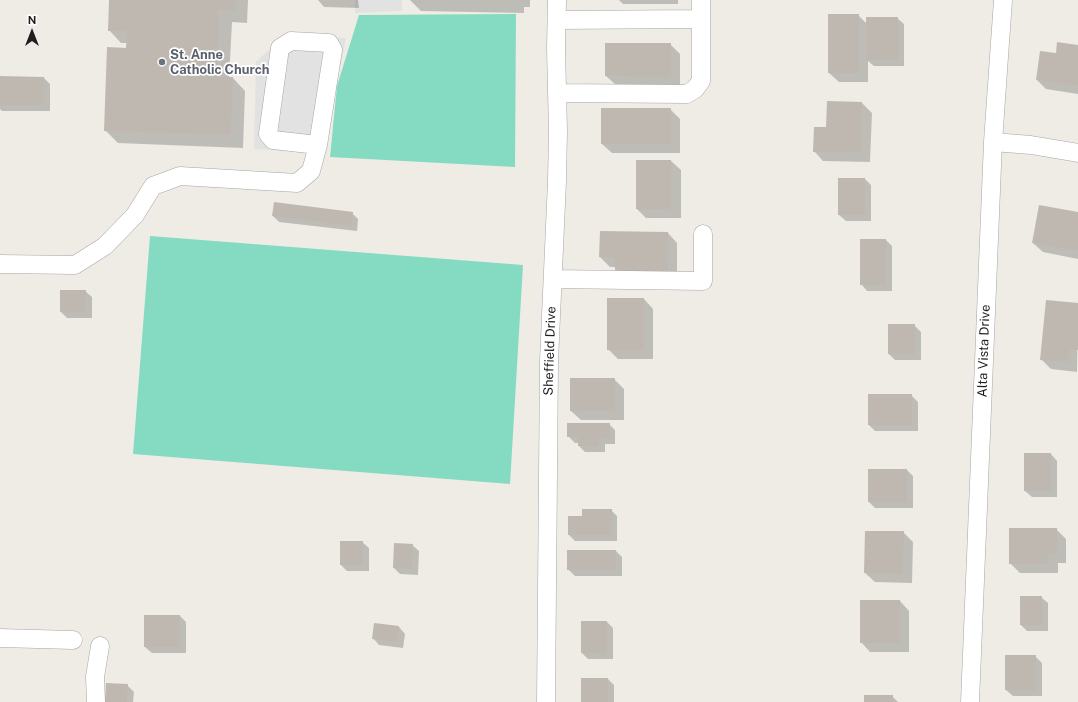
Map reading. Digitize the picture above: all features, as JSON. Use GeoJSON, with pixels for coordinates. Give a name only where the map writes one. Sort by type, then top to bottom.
{"type":"FeatureCollection","features":[{"type":"Feature","properties":{"kind":"street","name":"Sheffield Drive"},"geometry":{"type":"LineString","coordinates":[[546,702],[549,361],[557,166],[557,0]]}},
{"type":"Feature","properties":{"kind":"street"},"geometry":{"type":"LineString","coordinates":[[557,93],[687,94],[695,89],[701,81],[701,0]]}},
{"type":"Feature","properties":{"kind":"street","name":"Alta Vista Drive"},"geometry":{"type":"LineString","coordinates":[[970,702],[994,142],[1003,0]]}},
{"type":"Feature","properties":{"kind":"street"},"geometry":{"type":"LineString","coordinates":[[557,20],[701,19]]}},
{"type":"Feature","properties":{"kind":"street"},"geometry":{"type":"LineString","coordinates":[[0,264],[75,265],[105,246],[135,215],[153,186],[180,176],[297,183],[311,171],[318,145],[333,50],[329,43],[291,41],[280,48],[268,134],[273,140],[318,145]]}},
{"type":"Feature","properties":{"kind":"street"},"geometry":{"type":"LineString","coordinates":[[994,142],[1031,145],[1078,153]]}},
{"type":"Feature","properties":{"kind":"street"},"geometry":{"type":"LineString","coordinates":[[553,279],[703,281],[703,234]]}},
{"type":"Feature","properties":{"kind":"street"},"geometry":{"type":"LineString","coordinates":[[0,638],[73,640]]}},
{"type":"Feature","properties":{"kind":"street"},"geometry":{"type":"LineString","coordinates":[[96,702],[95,677],[100,646]]}},
{"type":"Feature","properties":{"kind":"green space"},"geometry":{"type":"Polygon","coordinates":[[[516,14],[515,167],[330,157],[337,86],[359,15],[516,14]]]}},
{"type":"Feature","properties":{"kind":"green space"},"geometry":{"type":"Polygon","coordinates":[[[150,236],[523,265],[510,484],[133,454],[150,236]]]}},
{"type":"Feature","properties":{"kind":"shaded area"},"geometry":{"type":"Polygon","coordinates":[[[355,0],[402,0],[402,11],[355,13],[355,0]]]}},
{"type":"Feature","properties":{"kind":"shaded area"},"geometry":{"type":"Polygon","coordinates":[[[284,35],[346,38],[323,153],[254,149],[256,62],[284,35]]]}},
{"type":"Feature","properties":{"kind":"building","name":"St. Anne Catholic Church"},"geometry":{"type":"Polygon","coordinates":[[[109,0],[236,0],[235,11],[219,10],[217,77],[233,77],[231,135],[104,131],[107,47],[126,48],[127,31],[108,31],[109,0]]]}},
{"type":"Feature","properties":{"kind":"building"},"geometry":{"type":"Polygon","coordinates":[[[828,14],[859,14],[859,73],[828,73],[828,14]]]}},
{"type":"Feature","properties":{"kind":"building"},"geometry":{"type":"Polygon","coordinates":[[[866,17],[898,17],[898,60],[866,60],[866,17]]]}},
{"type":"Feature","properties":{"kind":"building"},"geometry":{"type":"Polygon","coordinates":[[[1057,42],[1078,45],[1078,86],[1036,80],[1040,51],[1056,53],[1057,42]]]}},
{"type":"Feature","properties":{"kind":"building"},"geometry":{"type":"Polygon","coordinates":[[[605,43],[671,43],[671,77],[605,76],[605,43]]]}},
{"type":"Feature","properties":{"kind":"building"},"geometry":{"type":"Polygon","coordinates":[[[0,76],[44,77],[44,105],[0,105],[0,76]]]}},
{"type":"Feature","properties":{"kind":"building"},"geometry":{"type":"Polygon","coordinates":[[[827,101],[862,102],[861,153],[813,152],[814,127],[826,127],[827,101]]]}},
{"type":"Feature","properties":{"kind":"building"},"geometry":{"type":"Polygon","coordinates":[[[601,108],[671,108],[671,144],[601,144],[601,108]]]}},
{"type":"Feature","properties":{"kind":"building"},"geometry":{"type":"Polygon","coordinates":[[[636,160],[671,160],[671,209],[636,209],[636,160]]]}},
{"type":"Feature","properties":{"kind":"building"},"geometry":{"type":"Polygon","coordinates":[[[838,178],[865,178],[865,215],[838,215],[838,178]]]}},
{"type":"Feature","properties":{"kind":"building"},"geometry":{"type":"Polygon","coordinates":[[[274,202],[353,212],[351,226],[272,216],[274,202]]]}},
{"type":"Feature","properties":{"kind":"building"},"geometry":{"type":"Polygon","coordinates":[[[1039,205],[1078,212],[1078,251],[1032,243],[1039,205]]]}},
{"type":"Feature","properties":{"kind":"building"},"geometry":{"type":"Polygon","coordinates":[[[600,231],[668,232],[668,271],[615,270],[615,258],[599,257],[600,231]]]}},
{"type":"Feature","properties":{"kind":"building"},"geometry":{"type":"Polygon","coordinates":[[[860,239],[886,239],[886,285],[860,285],[860,239]]]}},
{"type":"Feature","properties":{"kind":"building"},"geometry":{"type":"Polygon","coordinates":[[[60,290],[86,290],[86,312],[60,312],[60,290]]]}},
{"type":"Feature","properties":{"kind":"building"},"geometry":{"type":"Polygon","coordinates":[[[607,298],[644,298],[644,350],[607,350],[607,298]]]}},
{"type":"Feature","properties":{"kind":"building"},"geometry":{"type":"Polygon","coordinates":[[[1046,300],[1078,303],[1078,350],[1069,350],[1068,362],[1040,360],[1046,300]]]}},
{"type":"Feature","properties":{"kind":"building"},"geometry":{"type":"Polygon","coordinates":[[[888,324],[915,324],[915,354],[888,354],[888,324]]]}},
{"type":"Feature","properties":{"kind":"building"},"geometry":{"type":"Polygon","coordinates":[[[570,378],[615,378],[615,411],[570,411],[570,378]]]}},
{"type":"Feature","properties":{"kind":"building"},"geometry":{"type":"Polygon","coordinates":[[[868,394],[912,394],[912,425],[868,425],[868,394]]]}},
{"type":"Feature","properties":{"kind":"building"},"geometry":{"type":"Polygon","coordinates":[[[567,423],[610,423],[610,438],[599,438],[599,446],[578,446],[578,437],[567,437],[567,423]]]}},
{"type":"Feature","properties":{"kind":"building"},"geometry":{"type":"Polygon","coordinates":[[[1024,453],[1051,453],[1051,491],[1024,491],[1024,453]]]}},
{"type":"Feature","properties":{"kind":"building"},"geometry":{"type":"Polygon","coordinates":[[[868,469],[907,469],[907,502],[868,502],[868,469]]]}},
{"type":"Feature","properties":{"kind":"building"},"geometry":{"type":"Polygon","coordinates":[[[582,509],[612,509],[612,535],[568,535],[568,516],[582,516],[582,509]]]}},
{"type":"Feature","properties":{"kind":"building"},"geometry":{"type":"Polygon","coordinates":[[[1009,528],[1057,528],[1057,554],[1048,554],[1048,564],[1009,564],[1009,528]]]}},
{"type":"Feature","properties":{"kind":"building"},"geometry":{"type":"Polygon","coordinates":[[[865,531],[904,531],[903,574],[864,573],[865,531]]]}},
{"type":"Feature","properties":{"kind":"building"},"geometry":{"type":"Polygon","coordinates":[[[340,541],[363,541],[363,565],[340,565],[340,541]]]}},
{"type":"Feature","properties":{"kind":"building"},"geometry":{"type":"Polygon","coordinates":[[[394,543],[413,544],[412,569],[393,568],[394,543]]]}},
{"type":"Feature","properties":{"kind":"building"},"geometry":{"type":"Polygon","coordinates":[[[567,550],[616,550],[616,570],[567,570],[567,550]]]}},
{"type":"Feature","properties":{"kind":"building"},"geometry":{"type":"Polygon","coordinates":[[[1020,596],[1042,596],[1042,625],[1020,625],[1020,596]]]}},
{"type":"Feature","properties":{"kind":"building"},"geometry":{"type":"Polygon","coordinates":[[[860,600],[900,600],[900,643],[860,643],[860,600]]]}},
{"type":"Feature","properties":{"kind":"building"},"geometry":{"type":"Polygon","coordinates":[[[144,615],[180,615],[180,647],[144,647],[144,615]]]}},
{"type":"Feature","properties":{"kind":"building"},"geometry":{"type":"Polygon","coordinates":[[[581,621],[607,621],[607,653],[581,653],[581,621]]]}},
{"type":"Feature","properties":{"kind":"building"},"geometry":{"type":"Polygon","coordinates":[[[374,623],[399,626],[397,642],[372,639],[374,623]]]}},
{"type":"Feature","properties":{"kind":"building"},"geometry":{"type":"Polygon","coordinates":[[[1005,655],[1036,655],[1036,690],[1005,690],[1005,655]]]}},
{"type":"Feature","properties":{"kind":"building"},"geometry":{"type":"Polygon","coordinates":[[[581,678],[608,678],[608,702],[581,702],[581,678]]]}},
{"type":"Feature","properties":{"kind":"building"},"geometry":{"type":"Polygon","coordinates":[[[106,683],[128,684],[127,702],[105,702],[106,683]]]}},
{"type":"Feature","properties":{"kind":"building"},"geometry":{"type":"Polygon","coordinates":[[[864,695],[893,695],[893,702],[864,702],[864,695]]]}},
{"type":"Feature","properties":{"kind":"place","name":"St. Anne Catholic Church"},"geometry":{"type":"Point","coordinates":[162,62]}}]}
